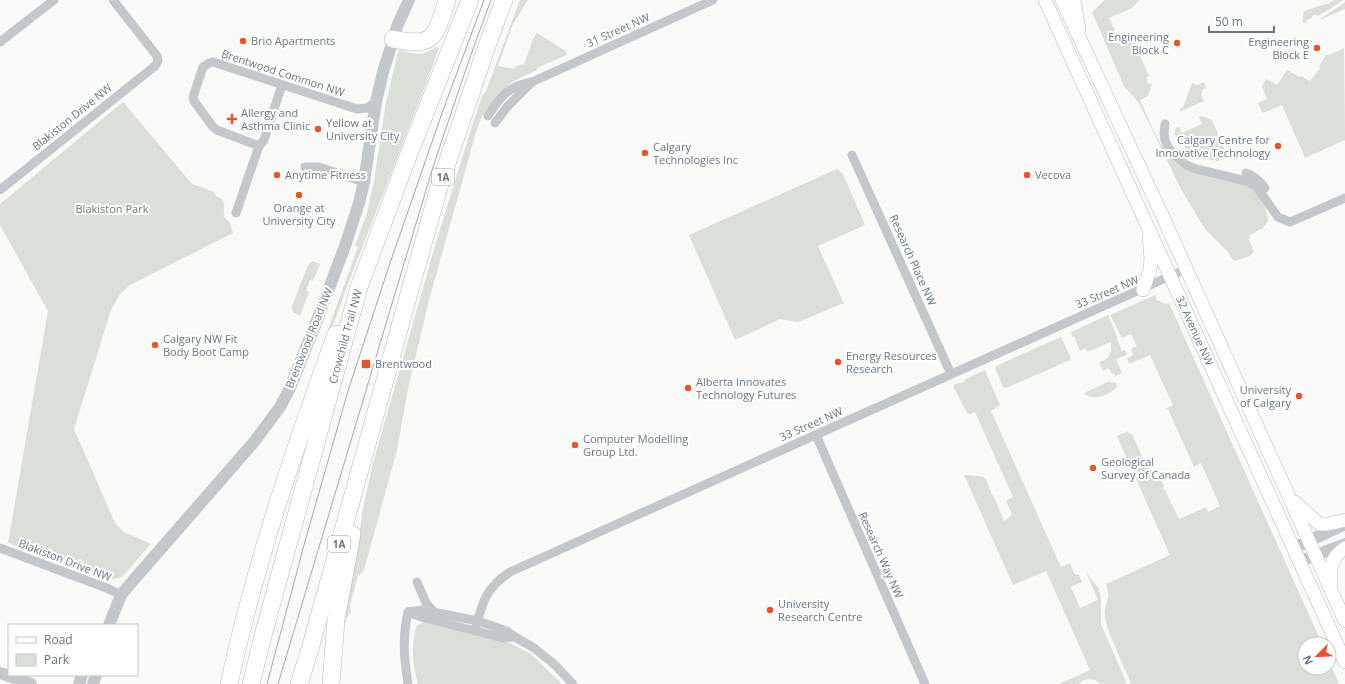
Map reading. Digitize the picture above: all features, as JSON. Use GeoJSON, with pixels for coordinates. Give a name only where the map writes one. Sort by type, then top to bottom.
{"type":"FeatureCollection","features":[{"type":"Feature","properties":{"kind":"highway"},"geometry":{"type":"LineString","coordinates":[[393,39],[406,42],[420,42],[429,39],[435,32],[447,0]]}},
{"type":"Feature","properties":{"kind":"highway","name":"Crowchild Trail NW"},"geometry":{"type":"LineString","coordinates":[[251,684],[359,287],[407,159],[470,0]]}},
{"type":"Feature","properties":{"kind":"highway","name":"1A"},"geometry":{"type":"LineString","coordinates":[[298,684],[310,649],[440,184],[504,0]]}},
{"type":"Feature","properties":{"kind":"highway"},"geometry":{"type":"LineString","coordinates":[[229,684],[252,591],[279,497],[306,415],[337,330],[359,287]]}},
{"type":"Feature","properties":{"kind":"highway"},"geometry":{"type":"LineString","coordinates":[[331,684],[336,620],[358,500],[356,481]]}},
{"type":"Feature","properties":{"kind":"main road","name":"32 Avenue NW"},"geometry":{"type":"LineString","coordinates":[[1045,0],[1345,662]]}},
{"type":"Feature","properties":{"kind":"main road","name":"32 Avenue NW"},"geometry":{"type":"LineString","coordinates":[[1062,0],[1159,208],[1310,540],[1345,621]]}},
{"type":"Feature","properties":{"kind":"main road"},"geometry":{"type":"LineString","coordinates":[[1074,0],[1081,43]]}},
{"type":"Feature","properties":{"kind":"main road"},"geometry":{"type":"LineString","coordinates":[[1143,290],[1151,264],[1148,225]]}},
{"type":"Feature","properties":{"kind":"main road"},"geometry":{"type":"LineString","coordinates":[[1291,498],[1319,524],[1328,524],[1345,520]]}},
{"type":"Feature","properties":{"kind":"main road"},"geometry":{"type":"LineString","coordinates":[[1331,589],[1331,563],[1339,552],[1345,548]]}},
{"type":"Feature","properties":{"kind":"street"},"geometry":{"type":"LineString","coordinates":[[0,42],[54,0]]}},
{"type":"Feature","properties":{"kind":"street","name":"Blakiston Drive NW"},"geometry":{"type":"LineString","coordinates":[[0,190],[155,66],[158,61],[157,56],[112,0]]}},
{"type":"Feature","properties":{"kind":"street","name":"Brentwood Road NW"},"geometry":{"type":"LineString","coordinates":[[109,624],[122,595],[131,583],[254,442],[280,407],[290,388],[345,246],[359,203],[364,182],[376,102],[393,39],[400,18],[409,0]]}},
{"type":"Feature","properties":{"kind":"street","name":"31 Street NW"},"geometry":{"type":"LineString","coordinates":[[488,116],[494,106],[504,95],[518,85],[532,82],[713,0]]}},
{"type":"Feature","properties":{"kind":"street","name":"Brentwood Common NW"},"geometry":{"type":"LineString","coordinates":[[259,146],[217,130],[195,104],[193,97],[203,67],[209,63],[213,62],[356,109],[367,108],[376,102]]}},
{"type":"Feature","properties":{"kind":"street","name":"31 Street NW"},"geometry":{"type":"LineString","coordinates":[[495,123],[507,107],[532,82]]}},
{"type":"Feature","properties":{"kind":"street"},"geometry":{"type":"LineString","coordinates":[[236,213],[259,146],[264,140],[282,85]]}},
{"type":"Feature","properties":{"kind":"street"},"geometry":{"type":"LineString","coordinates":[[1165,124],[1165,140],[1169,149],[1177,158],[1186,165],[1196,169],[1251,183],[1262,192],[1278,217],[1290,222],[1345,198]]}},
{"type":"Feature","properties":{"kind":"street","name":"Research Place NW"},"geometry":{"type":"LineString","coordinates":[[852,155],[951,374]]}},
{"type":"Feature","properties":{"kind":"street"},"geometry":{"type":"LineString","coordinates":[[305,167],[319,167],[364,182]]}},
{"type":"Feature","properties":{"kind":"street"},"geometry":{"type":"LineString","coordinates":[[1246,173],[1261,182],[1273,205],[1273,209]]}},
{"type":"Feature","properties":{"kind":"street","name":"33 Street NW"},"geometry":{"type":"LineString","coordinates":[[475,631],[482,604],[491,588],[510,572],[951,374],[1143,290],[1186,269]]}},
{"type":"Feature","properties":{"kind":"street","name":"Research Way NW"},"geometry":{"type":"LineString","coordinates":[[816,435],[925,684]]}},
{"type":"Feature","properties":{"kind":"street"},"geometry":{"type":"LineString","coordinates":[[1294,548],[1345,524]]}},
{"type":"Feature","properties":{"kind":"street"},"geometry":{"type":"LineString","coordinates":[[1300,561],[1345,544]]}},
{"type":"Feature","properties":{"kind":"street","name":"Blakiston Drive NW"},"geometry":{"type":"LineString","coordinates":[[0,548],[122,595]]}},
{"type":"Feature","properties":{"kind":"street"},"geometry":{"type":"LineString","coordinates":[[417,582],[426,603],[435,613]]}},
{"type":"Feature","properties":{"kind":"street"},"geometry":{"type":"LineString","coordinates":[[408,612],[421,610],[478,621],[507,631],[534,648],[554,664],[573,684]]}},
{"type":"Feature","properties":{"kind":"street"},"geometry":{"type":"LineString","coordinates":[[408,612],[421,617],[503,638],[515,637]]}},
{"type":"Feature","properties":{"kind":"street"},"geometry":{"type":"LineString","coordinates":[[408,612],[404,630],[404,657],[408,684]]}},
{"type":"Feature","properties":{"kind":"street"},"geometry":{"type":"LineString","coordinates":[[8,676],[31,684]]}},
{"type":"Feature","properties":{"kind":"green space"},"geometry":{"type":"Polygon","coordinates":[[[520,0],[528,0],[513,24],[498,66],[514,69],[522,64],[524,65],[533,39],[537,33],[566,51],[567,55],[537,68],[537,70],[512,82],[496,96],[481,118],[428,304],[408,389],[397,450],[364,570],[358,576],[350,605],[351,612],[346,619],[346,622],[343,621],[362,513],[373,463],[437,239],[472,126],[482,96],[486,91],[520,0]]]}},
{"type":"Feature","properties":{"kind":"green space"},"geometry":{"type":"Polygon","coordinates":[[[1105,0],[1140,0],[1132,8],[1109,18],[1121,45],[1133,40],[1149,76],[1146,78],[1148,84],[1151,83],[1152,85],[1148,96],[1140,100],[1161,144],[1176,162],[1186,169],[1198,174],[1249,186],[1253,189],[1262,202],[1268,216],[1268,221],[1263,228],[1250,235],[1249,240],[1254,252],[1250,256],[1234,261],[1227,251],[1207,231],[1181,189],[1141,107],[1124,86],[1092,12],[1105,0]]]}},
{"type":"Feature","properties":{"kind":"green space"},"geometry":{"type":"Polygon","coordinates":[[[1334,0],[1343,0],[1317,16],[1315,14],[1310,19],[1306,20],[1307,23],[1302,22],[1304,11],[1334,0]]]}},
{"type":"Feature","properties":{"kind":"green space"},"geometry":{"type":"Polygon","coordinates":[[[1345,2],[1345,9],[1320,20],[1320,19],[1345,2]]]}},
{"type":"Feature","properties":{"kind":"green space"},"geometry":{"type":"Polygon","coordinates":[[[435,47],[439,48],[431,71],[331,331],[328,330],[358,247],[355,245],[367,213],[374,181],[386,102],[398,52],[400,50],[418,54],[427,52],[435,47]]]}},
{"type":"Feature","properties":{"kind":"green space"},"geometry":{"type":"Polygon","coordinates":[[[1344,48],[1345,140],[1305,158],[1282,105],[1263,113],[1258,103],[1267,99],[1262,87],[1266,79],[1277,85],[1287,70],[1310,81],[1320,68],[1319,66],[1326,55],[1344,48]]]}},
{"type":"Feature","properties":{"kind":"green space"},"geometry":{"type":"Polygon","coordinates":[[[1204,82],[1206,88],[1203,89],[1201,95],[1204,101],[1179,112],[1183,107],[1192,83],[1197,85],[1204,82]]]}},
{"type":"Feature","properties":{"kind":"green space","name":"Blakiston Park"},"geometry":{"type":"Polygon","coordinates":[[[123,102],[192,184],[214,192],[216,196],[224,202],[224,217],[230,223],[233,233],[130,285],[120,294],[111,310],[74,429],[115,523],[124,532],[151,544],[122,577],[113,579],[8,543],[48,311],[0,225],[0,204],[123,102]]]}},
{"type":"Feature","properties":{"kind":"green space"},"geometry":{"type":"Polygon","coordinates":[[[1202,116],[1212,120],[1224,148],[1218,161],[1204,158],[1193,153],[1178,140],[1174,134],[1176,128],[1179,127],[1182,133],[1202,124],[1199,117],[1202,116]]]}},
{"type":"Feature","properties":{"kind":"green space"},"geometry":{"type":"Polygon","coordinates":[[[837,169],[843,174],[865,225],[818,246],[844,304],[798,322],[780,319],[735,340],[689,235],[837,169]]]}},
{"type":"Feature","properties":{"kind":"green space"},"geometry":{"type":"Polygon","coordinates":[[[312,261],[320,264],[313,281],[310,280],[306,291],[309,292],[300,316],[293,312],[292,306],[308,265],[312,261]]]}},
{"type":"Feature","properties":{"kind":"green space"},"geometry":{"type":"Polygon","coordinates":[[[1155,295],[1157,300],[1166,304],[1169,303],[1318,636],[1297,636],[1297,676],[1336,676],[1339,684],[1131,684],[1108,630],[1105,617],[1108,595],[1106,584],[1170,555],[1117,436],[1128,431],[1129,434],[1132,434],[1152,478],[1160,475],[1163,481],[1164,490],[1179,519],[1206,507],[1208,512],[1220,506],[1201,463],[1194,467],[1168,409],[1166,410],[1173,405],[1150,355],[1129,364],[1127,358],[1133,355],[1131,349],[1137,346],[1131,334],[1122,338],[1110,315],[1155,295]]]}},
{"type":"Feature","properties":{"kind":"green space"},"geometry":{"type":"Polygon","coordinates":[[[1108,315],[1122,351],[1125,350],[1127,355],[1116,359],[1122,373],[1115,376],[1109,368],[1103,371],[1099,362],[1107,359],[1111,352],[1111,342],[1087,352],[1086,348],[1080,351],[1074,336],[1072,337],[1071,332],[1108,315]]]}},
{"type":"Feature","properties":{"kind":"green space"},"geometry":{"type":"Polygon","coordinates":[[[1061,337],[1070,356],[1070,360],[1006,388],[1003,387],[995,368],[996,366],[1061,337]]]}},
{"type":"Feature","properties":{"kind":"green space"},"geometry":{"type":"Polygon","coordinates":[[[985,370],[1000,405],[991,411],[1061,567],[1070,563],[1074,574],[1079,575],[1082,582],[1071,587],[1080,608],[1098,600],[1086,572],[1099,589],[1101,600],[1101,624],[1127,684],[1101,684],[1095,680],[1089,679],[1084,680],[1079,684],[1059,684],[1090,670],[1046,571],[1013,585],[964,475],[985,478],[1004,521],[1012,514],[1006,501],[1013,497],[975,412],[970,414],[967,413],[954,388],[954,384],[965,382],[964,380],[985,370]]]}},
{"type":"Feature","properties":{"kind":"green space"},"geometry":{"type":"Polygon","coordinates":[[[1110,381],[1111,383],[1115,382],[1117,386],[1106,395],[1092,397],[1087,396],[1084,393],[1110,381]]]}},
{"type":"Feature","properties":{"kind":"green space"},"geometry":{"type":"Polygon","coordinates":[[[422,622],[510,643],[531,654],[562,684],[418,684],[413,662],[413,647],[417,625],[421,624],[422,622]]]}},
{"type":"Feature","properties":{"kind":"tram line"},"geometry":{"type":"LineString","coordinates":[[267,684],[304,545],[348,391],[442,113],[484,0]]}},
{"type":"Feature","properties":{"kind":"tram line"},"geometry":{"type":"LineString","coordinates":[[278,684],[433,167],[491,0]]}},
{"type":"Feature","properties":{"kind":"place","name":"Brio Apartments"},"geometry":{"type":"Point","coordinates":[243,41]}},
{"type":"Feature","properties":{"kind":"place","name":"Engineering Block C"},"geometry":{"type":"Point","coordinates":[1177,43]}},
{"type":"Feature","properties":{"kind":"place","name":"Engineering Block E"},"geometry":{"type":"Point","coordinates":[1317,48]}},
{"type":"Feature","properties":{"kind":"place","name":"Allergy and Asthma Clinic"},"geometry":{"type":"Point","coordinates":[232,119]}},
{"type":"Feature","properties":{"kind":"place","name":"Yellow at University City"},"geometry":{"type":"Point","coordinates":[318,129]}},
{"type":"Feature","properties":{"kind":"place","name":"Calgary Centre for Innovative Technology"},"geometry":{"type":"Point","coordinates":[1278,146]}},
{"type":"Feature","properties":{"kind":"place","name":"Calgary Technologies Inc"},"geometry":{"type":"Point","coordinates":[645,153]}},
{"type":"Feature","properties":{"kind":"place","name":"Anytime Fitness"},"geometry":{"type":"Point","coordinates":[277,175]}},
{"type":"Feature","properties":{"kind":"place","name":"Vecova"},"geometry":{"type":"Point","coordinates":[1027,175]}},
{"type":"Feature","properties":{"kind":"place","name":"Orange at University City"},"geometry":{"type":"Point","coordinates":[299,195]}},
{"type":"Feature","properties":{"kind":"place","name":"Calgary NW Fit Body Boot Camp"},"geometry":{"type":"Point","coordinates":[155,345]}},
{"type":"Feature","properties":{"kind":"place","name":"Energy Resources Research"},"geometry":{"type":"Point","coordinates":[838,362]}},
{"type":"Feature","properties":{"kind":"place","name":"Brentwood"},"geometry":{"type":"Point","coordinates":[366,364]}},
{"type":"Feature","properties":{"kind":"place","name":"Alberta Innovates Technology Futures"},"geometry":{"type":"Point","coordinates":[688,388]}},
{"type":"Feature","properties":{"kind":"place","name":"University of Calgary"},"geometry":{"type":"Point","coordinates":[1299,396]}},
{"type":"Feature","properties":{"kind":"place","name":"Computer Modelling Group Ltd."},"geometry":{"type":"Point","coordinates":[575,445]}},
{"type":"Feature","properties":{"kind":"place","name":"Geological Survey of Canada"},"geometry":{"type":"Point","coordinates":[1093,468]}},
{"type":"Feature","properties":{"kind":"place","name":"University Research Centre"},"geometry":{"type":"Point","coordinates":[770,610]}}]}
